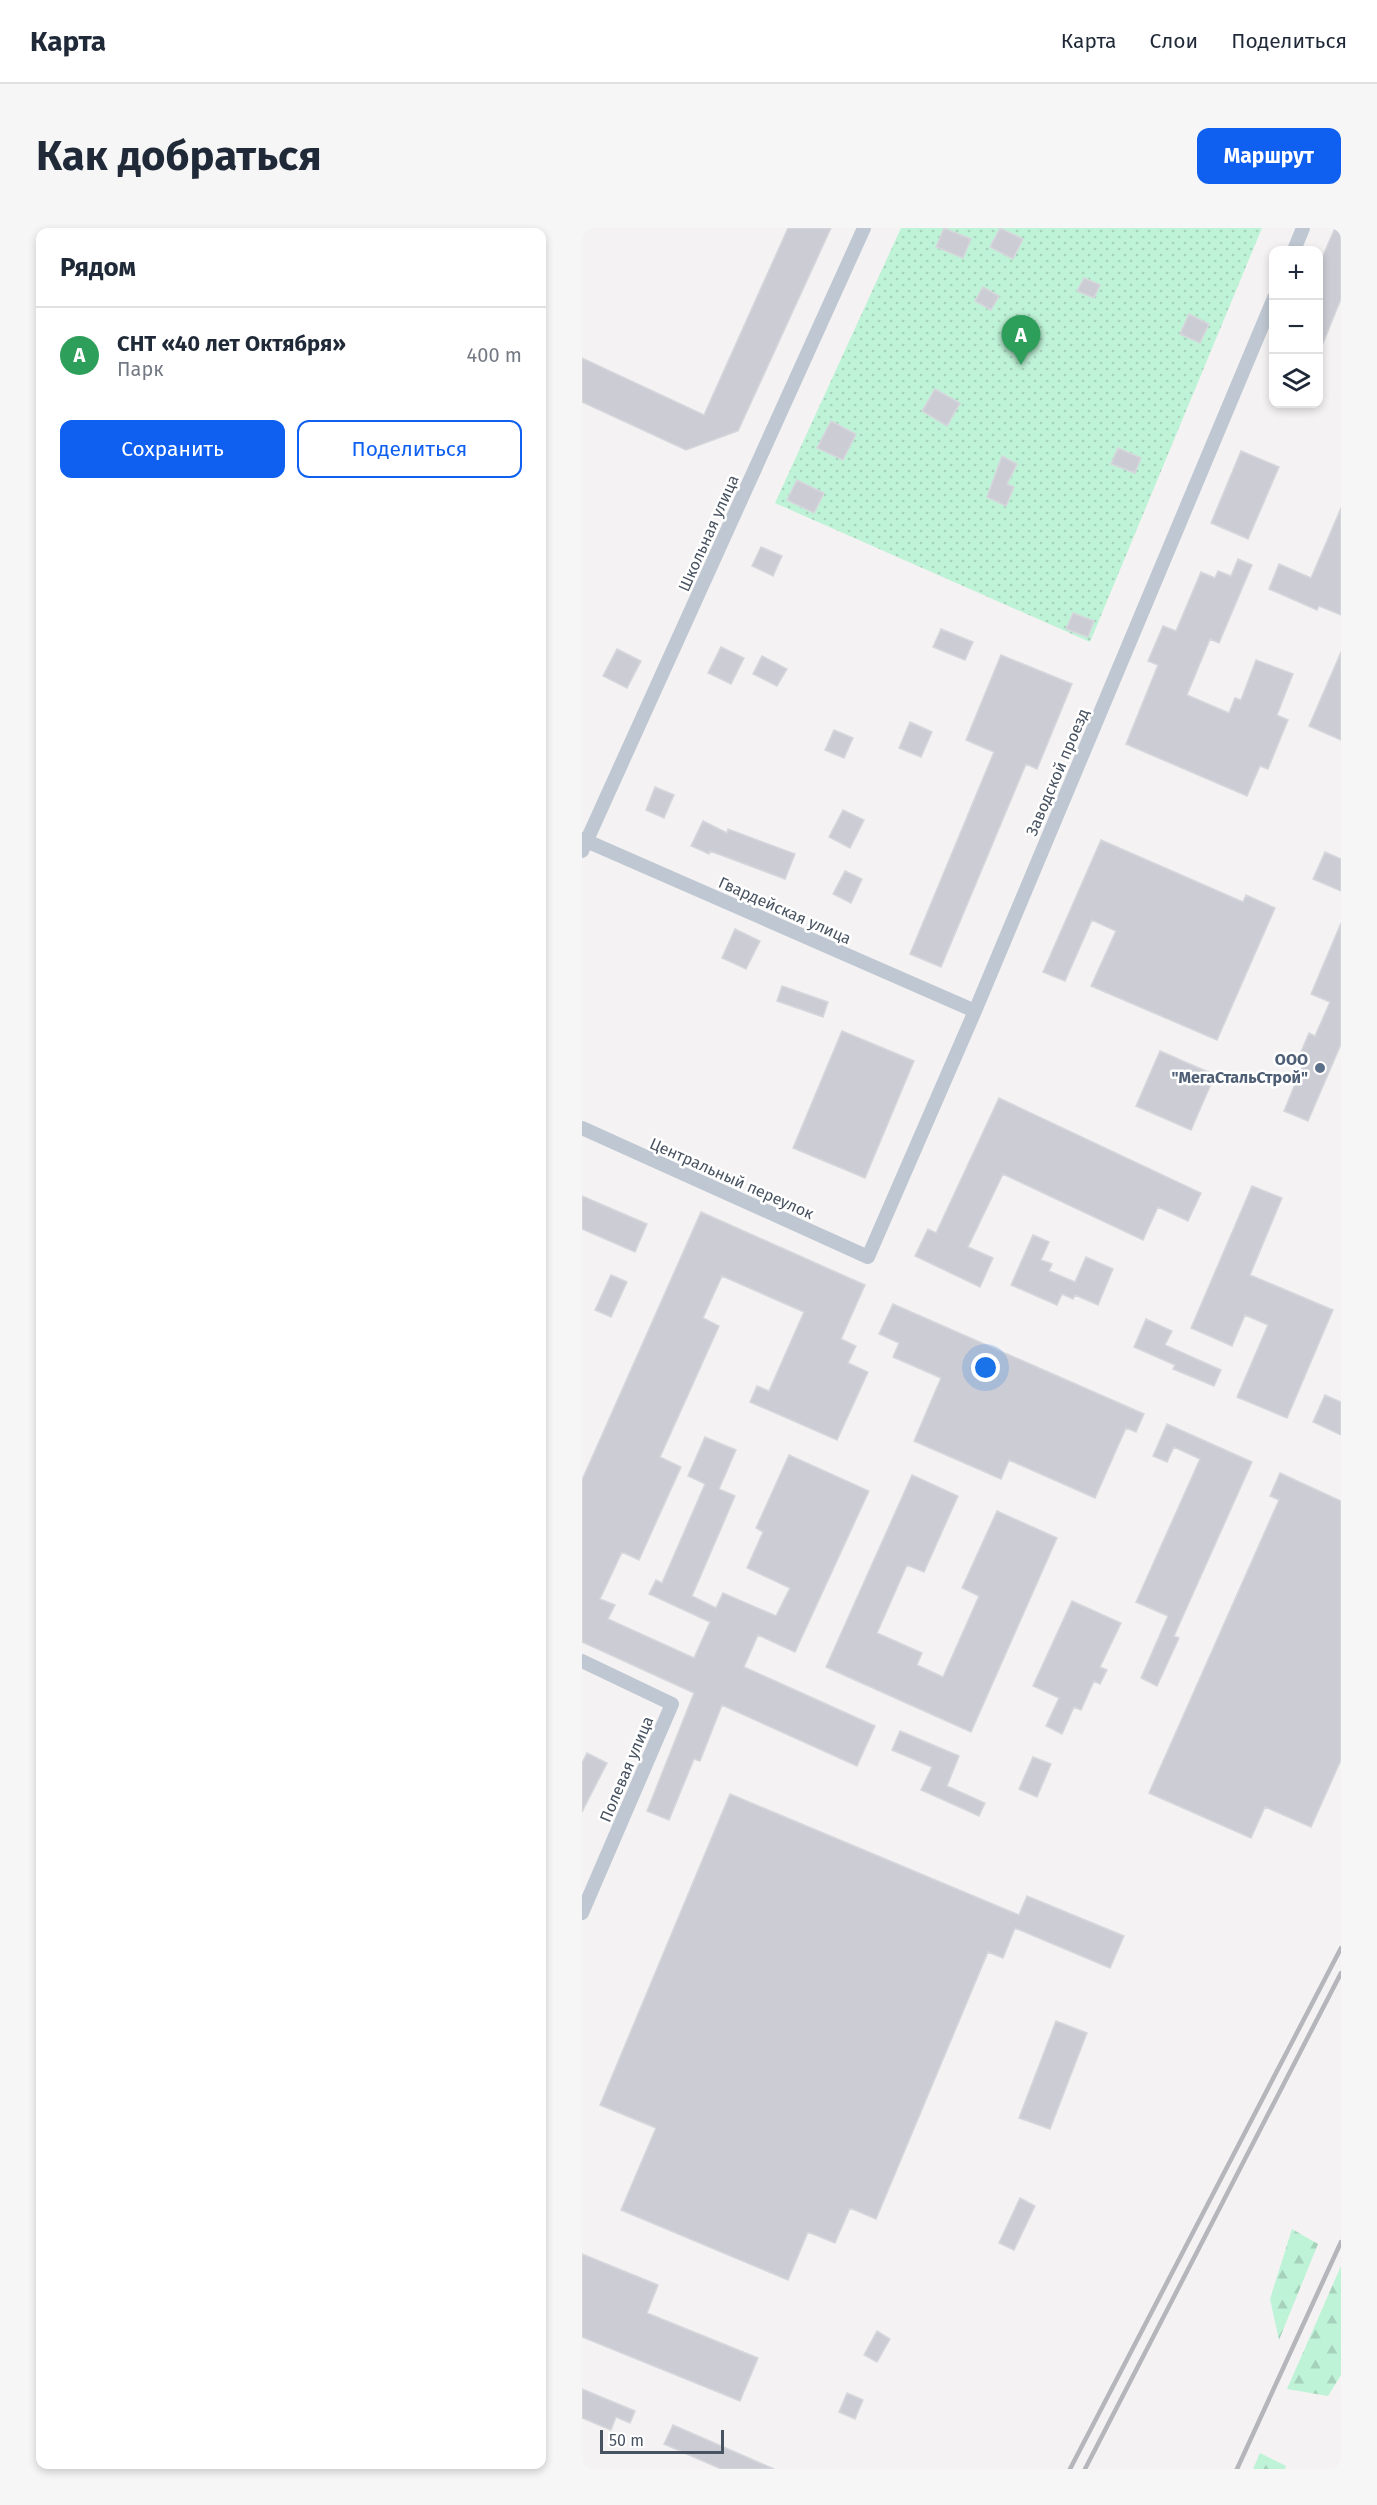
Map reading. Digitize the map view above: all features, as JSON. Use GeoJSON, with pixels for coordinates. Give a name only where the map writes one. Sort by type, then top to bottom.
{"type":"FeatureCollection","features":[{"type":"Feature","properties":{"kind":"street","name":"Школьная улица"},"geometry":{"type":"LineString","coordinates":[[583,844],[864,228]]}},
{"type":"Feature","properties":{"kind":"street"},"geometry":{"type":"LineString","coordinates":[[1296,246],[1303,228]]}},
{"type":"Feature","properties":{"kind":"street","name":"Заводской проезд"},"geometry":{"type":"LineString","coordinates":[[868,1257],[975,1011],[1273,300]]}},
{"type":"Feature","properties":{"kind":"street","name":"Гвардейская улица"},"geometry":{"type":"LineString","coordinates":[[583,844],[975,1011]]}},
{"type":"Feature","properties":{"kind":"street","name":"Центральный переулок"},"geometry":{"type":"LineString","coordinates":[[582,1128],[868,1257]]}},
{"type":"Feature","properties":{"kind":"street","name":"Полевая улица"},"geometry":{"type":"LineString","coordinates":[[582,1661],[672,1704],[582,1913]]}},
{"type":"Feature","properties":{"kind":"green space"},"geometry":{"type":"Polygon","coordinates":[[[901,228],[1262,228],[1090,642],[775,503],[901,228]]]}},
{"type":"Feature","properties":{"kind":"green space"},"geometry":{"type":"Polygon","coordinates":[[[1292,2229],[1318,2244],[1279,2340],[1270,2299],[1292,2229]]]}},
{"type":"Feature","properties":{"kind":"green space"},"geometry":{"type":"Polygon","coordinates":[[[1341,2266],[1341,2375],[1328,2396],[1287,2389],[1341,2266]]]}},
{"type":"Feature","properties":{"kind":"green space"},"geometry":{"type":"Polygon","coordinates":[[[1260,2453],[1286,2466],[1285,2469],[1253,2469],[1260,2453]]]}},
{"type":"Feature","properties":{"kind":"building"},"geometry":{"type":"Polygon","coordinates":[[[788,228],[831,228],[738,431],[686,450],[582,402],[582,358],[704,415],[788,228]]]}},
{"type":"Feature","properties":{"kind":"building"},"geometry":{"type":"Polygon","coordinates":[[[944,228],[971,239],[963,258],[936,247],[944,228]]]}},
{"type":"Feature","properties":{"kind":"building"},"geometry":{"type":"Polygon","coordinates":[[[1000,228],[1023,239],[1013,259],[990,247],[1000,228]]]}},
{"type":"Feature","properties":{"kind":"building"},"geometry":{"type":"Polygon","coordinates":[[[1335,228],[1341,228],[1341,299],[1323,343],[1323,300],[1323,256],[1335,228]]]}},
{"type":"Feature","properties":{"kind":"building"},"geometry":{"type":"Polygon","coordinates":[[[1084,278],[1100,285],[1094,298],[1077,291],[1084,278]]]}},
{"type":"Feature","properties":{"kind":"building"},"geometry":{"type":"Polygon","coordinates":[[[983,287],[999,296],[991,310],[975,301],[983,287]]]}},
{"type":"Feature","properties":{"kind":"building"},"geometry":{"type":"Polygon","coordinates":[[[1189,314],[1209,324],[1200,343],[1180,334],[1189,314]]]}},
{"type":"Feature","properties":{"kind":"building"},"geometry":{"type":"Polygon","coordinates":[[[935,389],[960,403],[947,426],[922,411],[935,389]]]}},
{"type":"Feature","properties":{"kind":"building"},"geometry":{"type":"Polygon","coordinates":[[[831,421],[856,434],[843,460],[817,448],[831,421]]]}},
{"type":"Feature","properties":{"kind":"building"},"geometry":{"type":"Polygon","coordinates":[[[1118,448],[1141,458],[1135,473],[1111,464],[1118,448]]]}},
{"type":"Feature","properties":{"kind":"building"},"geometry":{"type":"Polygon","coordinates":[[[1241,451],[1279,467],[1248,539],[1211,523],[1241,451]]]}},
{"type":"Feature","properties":{"kind":"building"},"geometry":{"type":"Polygon","coordinates":[[[1002,456],[1017,464],[1007,484],[1014,487],[1006,506],[987,497],[1002,456]]]}},
{"type":"Feature","properties":{"kind":"building"},"geometry":{"type":"Polygon","coordinates":[[[797,480],[824,493],[814,513],[787,500],[797,480]]]}},
{"type":"Feature","properties":{"kind":"building"},"geometry":{"type":"Polygon","coordinates":[[[1341,508],[1341,615],[1319,606],[1317,610],[1269,589],[1279,564],[1311,578],[1341,508]]]}},
{"type":"Feature","properties":{"kind":"building"},"geometry":{"type":"Polygon","coordinates":[[[761,547],[782,556],[773,576],[752,566],[761,547]]]}},
{"type":"Feature","properties":{"kind":"building"},"geometry":{"type":"Polygon","coordinates":[[[1238,559],[1252,565],[1219,643],[1210,639],[1187,695],[1229,713],[1235,698],[1241,700],[1256,660],[1293,674],[1277,715],[1288,720],[1268,769],[1260,766],[1247,796],[1126,744],[1158,665],[1148,661],[1163,626],[1176,631],[1201,572],[1215,578],[1218,571],[1231,576],[1238,559]]]}},
{"type":"Feature","properties":{"kind":"building"},"geometry":{"type":"Polygon","coordinates":[[[1073,613],[1094,621],[1088,637],[1066,629],[1073,613]]]}},
{"type":"Feature","properties":{"kind":"building"},"geometry":{"type":"Polygon","coordinates":[[[941,629],[973,642],[965,660],[933,647],[941,629]]]}},
{"type":"Feature","properties":{"kind":"building"},"geometry":{"type":"Polygon","coordinates":[[[721,647],[744,658],[731,684],[708,673],[721,647]]]}},
{"type":"Feature","properties":{"kind":"building"},"geometry":{"type":"Polygon","coordinates":[[[617,649],[641,661],[627,688],[603,676],[617,649]]]}},
{"type":"Feature","properties":{"kind":"building"},"geometry":{"type":"Polygon","coordinates":[[[1341,652],[1341,740],[1309,726],[1341,652]]]}},
{"type":"Feature","properties":{"kind":"building"},"geometry":{"type":"Polygon","coordinates":[[[1001,655],[1072,684],[1037,769],[1026,764],[941,967],[910,954],[994,752],[966,740],[1001,655]]]}},
{"type":"Feature","properties":{"kind":"building"},"geometry":{"type":"Polygon","coordinates":[[[762,656],[787,669],[777,686],[753,674],[762,656]]]}},
{"type":"Feature","properties":{"kind":"building"},"geometry":{"type":"Polygon","coordinates":[[[910,722],[932,732],[921,757],[899,748],[910,722]]]}},
{"type":"Feature","properties":{"kind":"building"},"geometry":{"type":"Polygon","coordinates":[[[834,730],[853,738],[844,758],[825,750],[834,730]]]}},
{"type":"Feature","properties":{"kind":"building"},"geometry":{"type":"Polygon","coordinates":[[[655,787],[674,795],[664,818],[646,810],[655,787]]]}},
{"type":"Feature","properties":{"kind":"building"},"geometry":{"type":"Polygon","coordinates":[[[843,810],[864,820],[850,848],[829,837],[843,810]]]}},
{"type":"Feature","properties":{"kind":"building"},"geometry":{"type":"Polygon","coordinates":[[[703,821],[727,833],[728,829],[795,854],[785,879],[691,846],[703,821]]]}},
{"type":"Feature","properties":{"kind":"building"},"geometry":{"type":"Polygon","coordinates":[[[1101,840],[1243,902],[1246,895],[1275,908],[1217,1040],[1091,986],[1116,931],[1092,920],[1065,981],[1043,972],[1101,840]]]}},
{"type":"Feature","properties":{"kind":"building"},"geometry":{"type":"Polygon","coordinates":[[[1325,852],[1341,859],[1341,891],[1313,879],[1325,852]]]}},
{"type":"Feature","properties":{"kind":"building"},"geometry":{"type":"Polygon","coordinates":[[[845,871],[862,879],[851,903],[833,894],[845,871]]]}},
{"type":"Feature","properties":{"kind":"building"},"geometry":{"type":"Polygon","coordinates":[[[1341,923],[1341,1044],[1308,1121],[1284,1111],[1304,1062],[1298,1059],[1309,1033],[1315,1036],[1330,1002],[1311,994],[1341,923]]]}},
{"type":"Feature","properties":{"kind":"building"},"geometry":{"type":"Polygon","coordinates":[[[735,929],[760,941],[746,969],[722,958],[735,929]]]}},
{"type":"Feature","properties":{"kind":"building"},"geometry":{"type":"Polygon","coordinates":[[[782,986],[828,1002],[823,1017],[777,1001],[782,986]]]}},
{"type":"Feature","properties":{"kind":"building"},"geometry":{"type":"Polygon","coordinates":[[[842,1031],[914,1061],[865,1178],[793,1148],[842,1031]]]}},
{"type":"Feature","properties":{"kind":"building"},"geometry":{"type":"Polygon","coordinates":[[[1160,1051],[1215,1075],[1191,1130],[1136,1106],[1160,1051]]]}},
{"type":"Feature","properties":{"kind":"building"},"geometry":{"type":"Polygon","coordinates":[[[999,1098],[1201,1193],[1188,1221],[1158,1207],[1143,1240],[1003,1174],[968,1247],[993,1258],[980,1287],[915,1256],[928,1229],[936,1233],[999,1098]]]}},
{"type":"Feature","properties":{"kind":"building"},"geometry":{"type":"Polygon","coordinates":[[[1252,1186],[1282,1198],[1250,1275],[1333,1310],[1287,1418],[1237,1397],[1268,1325],[1245,1315],[1232,1346],[1191,1328],[1252,1186]]]}},
{"type":"Feature","properties":{"kind":"building"},"geometry":{"type":"Polygon","coordinates":[[[582,1196],[647,1224],[635,1252],[582,1229],[582,1196]]]}},
{"type":"Feature","properties":{"kind":"building"},"geometry":{"type":"Polygon","coordinates":[[[701,1212],[865,1285],[841,1339],[856,1346],[848,1363],[868,1372],[837,1440],[750,1402],[757,1386],[769,1391],[804,1312],[722,1276],[703,1318],[719,1326],[660,1457],[681,1467],[639,1560],[622,1552],[600,1599],[615,1605],[608,1619],[694,1658],[710,1622],[649,1594],[656,1580],[662,1583],[705,1484],[688,1476],[705,1437],[736,1450],[719,1489],[735,1496],[692,1596],[716,1608],[723,1593],[776,1616],[790,1588],[747,1568],[763,1532],[756,1528],[789,1455],[869,1491],[795,1652],[758,1635],[744,1667],[875,1726],[857,1766],[722,1705],[700,1761],[694,1759],[669,1820],[647,1811],[694,1693],[582,1642],[582,1480],[701,1212]]]}},
{"type":"Feature","properties":{"kind":"building"},"geometry":{"type":"Polygon","coordinates":[[[1033,1235],[1049,1242],[1041,1260],[1052,1264],[1049,1271],[1075,1282],[1086,1257],[1113,1269],[1098,1305],[1075,1295],[1073,1299],[1062,1294],[1057,1305],[1011,1285],[1033,1235]]]}},
{"type":"Feature","properties":{"kind":"building"},"geometry":{"type":"Polygon","coordinates":[[[611,1275],[627,1282],[611,1317],[595,1310],[611,1275]]]}},
{"type":"Feature","properties":{"kind":"building"},"geometry":{"type":"Polygon","coordinates":[[[893,1304],[1144,1414],[1136,1432],[1126,1428],[1095,1498],[1009,1460],[1001,1479],[914,1441],[941,1378],[893,1357],[899,1343],[879,1334],[893,1304]]]}},
{"type":"Feature","properties":{"kind":"building"},"geometry":{"type":"Polygon","coordinates":[[[1146,1319],[1172,1331],[1165,1345],[1221,1370],[1214,1386],[1173,1369],[1175,1365],[1134,1347],[1146,1319]]]}},
{"type":"Feature","properties":{"kind":"building"},"geometry":{"type":"Polygon","coordinates":[[[1325,1395],[1341,1402],[1341,1435],[1313,1422],[1325,1395]]]}},
{"type":"Feature","properties":{"kind":"building"},"geometry":{"type":"Polygon","coordinates":[[[1167,1424],[1252,1462],[1174,1636],[1179,1638],[1157,1686],[1141,1678],[1168,1616],[1136,1602],[1200,1459],[1174,1447],[1167,1462],[1153,1456],[1167,1424]]]}},
{"type":"Feature","properties":{"kind":"building"},"geometry":{"type":"Polygon","coordinates":[[[1280,1473],[1341,1501],[1341,1760],[1311,1827],[1265,1807],[1251,1838],[1149,1793],[1279,1500],[1270,1496],[1280,1473]]]}},
{"type":"Feature","properties":{"kind":"building"},"geometry":{"type":"Polygon","coordinates":[[[912,1475],[958,1496],[924,1572],[907,1565],[877,1633],[922,1653],[917,1665],[943,1677],[979,1596],[962,1588],[997,1511],[1057,1538],[971,1732],[826,1667],[912,1475]]]}},
{"type":"Feature","properties":{"kind":"building"},"geometry":{"type":"Polygon","coordinates":[[[1072,1601],[1121,1623],[1100,1667],[1107,1670],[1100,1684],[1094,1681],[1081,1710],[1074,1707],[1062,1734],[1046,1726],[1059,1698],[1033,1686],[1072,1601]]]}},
{"type":"Feature","properties":{"kind":"building"},"geometry":{"type":"Polygon","coordinates":[[[900,1731],[959,1756],[947,1786],[985,1803],[979,1816],[921,1790],[932,1767],[892,1750],[900,1731]]]}},
{"type":"Feature","properties":{"kind":"building"},"geometry":{"type":"Polygon","coordinates":[[[587,1753],[607,1763],[582,1812],[582,1763],[587,1753]]]}},
{"type":"Feature","properties":{"kind":"building"},"geometry":{"type":"Polygon","coordinates":[[[1033,1757],[1051,1764],[1037,1797],[1019,1789],[1033,1757]]]}},
{"type":"Feature","properties":{"kind":"building"},"geometry":{"type":"Polygon","coordinates":[[[730,1794],[1019,1915],[1027,1896],[1124,1936],[1110,1968],[1015,1928],[1003,1958],[988,1952],[876,2219],[850,2208],[835,2243],[808,2232],[788,2280],[621,2210],[656,2128],[600,2105],[730,1794]]]}},
{"type":"Feature","properties":{"kind":"building"},"geometry":{"type":"Polygon","coordinates":[[[1056,2021],[1087,2033],[1050,2129],[1019,2118],[1056,2021]]]}},
{"type":"Feature","properties":{"kind":"building"},"geometry":{"type":"Polygon","coordinates":[[[1020,2198],[1035,2206],[1014,2250],[999,2243],[1020,2198]]]}},
{"type":"Feature","properties":{"kind":"building"},"geometry":{"type":"Polygon","coordinates":[[[582,2254],[658,2285],[647,2313],[758,2358],[740,2401],[582,2337],[582,2254]]]}},
{"type":"Feature","properties":{"kind":"building"},"geometry":{"type":"Polygon","coordinates":[[[877,2331],[890,2339],[877,2362],[864,2355],[877,2331]]]}},
{"type":"Feature","properties":{"kind":"building"},"geometry":{"type":"Polygon","coordinates":[[[582,2389],[635,2411],[630,2423],[616,2417],[611,2430],[582,2418],[582,2389]]]}},
{"type":"Feature","properties":{"kind":"building"},"geometry":{"type":"Polygon","coordinates":[[[847,2393],[863,2400],[855,2419],[839,2412],[847,2393]]]}},
{"type":"Feature","properties":{"kind":"building"},"geometry":{"type":"Polygon","coordinates":[[[673,2425],[774,2469],[721,2469],[664,2444],[673,2425]]]}},
{"type":"Feature","properties":{"kind":"railway"},"geometry":{"type":"LineString","coordinates":[[1070,2469],[1341,1948]]}},
{"type":"Feature","properties":{"kind":"railway"},"geometry":{"type":"LineString","coordinates":[[1085,2469],[1341,1973]]}},
{"type":"Feature","properties":{"kind":"railway"},"geometry":{"type":"LineString","coordinates":[[1237,2469],[1341,2242]]}},
{"type":"Feature","properties":{"kind":"place","name":"СНТ «40 лет Октября»"},"geometry":{"type":"Point","coordinates":[1021,365]}},
{"type":"Feature","properties":{"kind":"place","name":"ООО \"МегаСтальСтрой\""},"geometry":{"type":"Point","coordinates":[1320,1068]}}]}
